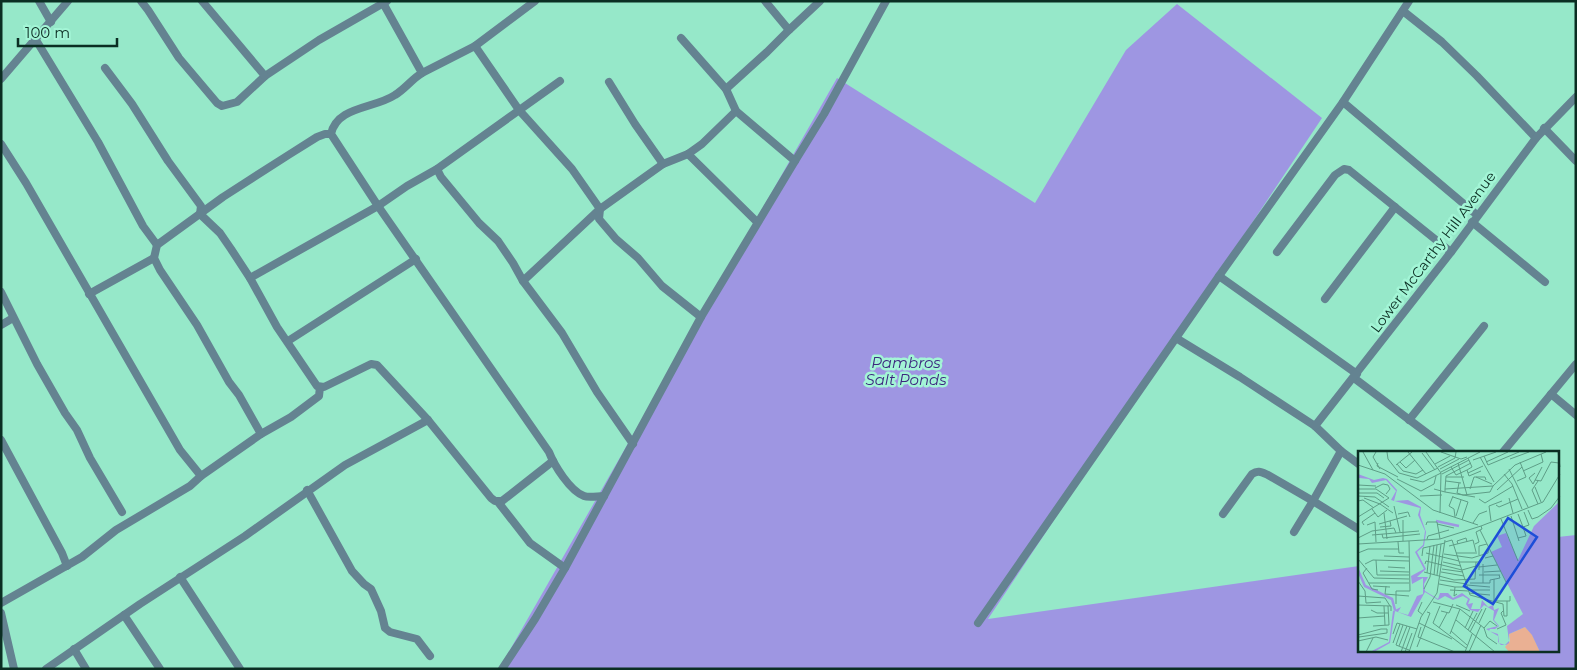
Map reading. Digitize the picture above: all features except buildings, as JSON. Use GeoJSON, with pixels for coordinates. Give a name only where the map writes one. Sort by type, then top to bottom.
{"type":"FeatureCollection","features":[{"type":"Feature","properties":{"kind":"street"},"geometry":{"type":"LineString","coordinates":[[39,1],[51,22]]}},
{"type":"Feature","properties":{"kind":"street"},"geometry":{"type":"LineString","coordinates":[[1,79],[4,69],[36,40],[68,1]]}},
{"type":"Feature","properties":{"kind":"street"},"geometry":{"type":"LineString","coordinates":[[141,1],[179,58],[217,103],[222,106],[237,102],[265,76],[319,40],[385,2],[422,73]]}},
{"type":"Feature","properties":{"kind":"street"},"geometry":{"type":"LineString","coordinates":[[202,1],[265,76]]}},
{"type":"Feature","properties":{"kind":"street"},"geometry":{"type":"LineString","coordinates":[[535,1],[475,46],[412,79],[395,95],[344,115],[333,126],[331,134],[378,206],[573,489],[584,496],[604,496]]}},
{"type":"Feature","properties":{"kind":"street"},"geometry":{"type":"LineString","coordinates":[[765,1],[790,30]]}},
{"type":"Feature","properties":{"kind":"street"},"geometry":{"type":"LineString","coordinates":[[726,89],[768,52],[820,1]]}},
{"type":"Feature","properties":{"kind":"street"},"geometry":{"type":"LineString","coordinates":[[502,669],[535,619],[565,568],[701,317],[824,114],[886,1]]}},
{"type":"Feature","properties":{"kind":"street"},"geometry":{"type":"LineString","coordinates":[[978,623],[1219,276],[1343,102],[1409,1]]}},
{"type":"Feature","properties":{"kind":"street"},"geometry":{"type":"LineString","coordinates":[[1403,11],[1442,42],[1536,138]]}},
{"type":"Feature","properties":{"kind":"street"},"geometry":{"type":"LineString","coordinates":[[681,38],[726,89],[736,111],[795,160]]}},
{"type":"Feature","properties":{"kind":"street"},"geometry":{"type":"LineString","coordinates":[[36,40],[98,142],[143,226],[157,245]]}},
{"type":"Feature","properties":{"kind":"street"},"geometry":{"type":"LineString","coordinates":[[475,46],[519,110],[572,169],[600,209],[599,219],[606,230],[638,258],[662,286],[701,317]]}},
{"type":"Feature","properties":{"kind":"street"},"geometry":{"type":"LineString","coordinates":[[105,68],[132,104],[168,160],[201,206],[200,214]]}},
{"type":"Feature","properties":{"kind":"street"},"geometry":{"type":"LineString","coordinates":[[250,278],[378,206],[407,186],[437,169],[560,80]]}},
{"type":"Feature","properties":{"kind":"street"},"geometry":{"type":"LineString","coordinates":[[609,82],[663,164]]}},
{"type":"Feature","properties":{"kind":"street","name":"Lower McCarthy Hill Avenue"},"geometry":{"type":"LineString","coordinates":[[1315,426],[1356,376],[1536,138],[1576,97]]}},
{"type":"Feature","properties":{"kind":"street"},"geometry":{"type":"LineString","coordinates":[[1343,102],[1545,282]]}},
{"type":"Feature","properties":{"kind":"street"},"geometry":{"type":"LineString","coordinates":[[523,281],[600,209],[663,164],[688,154],[736,111]]}},
{"type":"Feature","properties":{"kind":"street"},"geometry":{"type":"LineString","coordinates":[[1544,128],[1576,160]]}},
{"type":"Feature","properties":{"kind":"street"},"geometry":{"type":"LineString","coordinates":[[261,434],[197,325],[172,289],[154,258],[157,245],[223,197],[317,137],[331,134]]}},
{"type":"Feature","properties":{"kind":"street"},"geometry":{"type":"LineString","coordinates":[[1,144],[26,183],[180,450],[201,476]]}},
{"type":"Feature","properties":{"kind":"street"},"geometry":{"type":"LineString","coordinates":[[688,154],[757,222]]}},
{"type":"Feature","properties":{"kind":"street"},"geometry":{"type":"LineString","coordinates":[[437,169],[441,177],[479,223],[498,241],[523,281],[562,333],[597,392],[633,444]]}},
{"type":"Feature","properties":{"kind":"street"},"geometry":{"type":"LineString","coordinates":[[1277,252],[1335,175],[1344,169],[1349,170],[1451,252]]}},
{"type":"Feature","properties":{"kind":"street"},"geometry":{"type":"LineString","coordinates":[[1325,299],[1395,208]]}},
{"type":"Feature","properties":{"kind":"street"},"geometry":{"type":"LineString","coordinates":[[200,214],[220,233],[250,278],[273,320],[313,382],[320,387],[330,385],[371,364],[377,365],[428,420],[491,498],[498,502],[530,543],[565,568]]}},
{"type":"Feature","properties":{"kind":"street"},"geometry":{"type":"LineString","coordinates":[[89,294],[154,258]]}},
{"type":"Feature","properties":{"kind":"street"},"geometry":{"type":"LineString","coordinates":[[288,341],[416,259]]}},
{"type":"Feature","properties":{"kind":"street"},"geometry":{"type":"LineString","coordinates":[[1219,276],[1356,376],[1409,420],[1451,451]]}},
{"type":"Feature","properties":{"kind":"street"},"geometry":{"type":"LineString","coordinates":[[1,292],[13,318],[60,404],[77,430],[90,458],[122,512]]}},
{"type":"Feature","properties":{"kind":"street"},"geometry":{"type":"LineString","coordinates":[[1,325],[13,318]]}},
{"type":"Feature","properties":{"kind":"street"},"geometry":{"type":"LineString","coordinates":[[1409,420],[1484,326]]}},
{"type":"Feature","properties":{"kind":"street"},"geometry":{"type":"LineString","coordinates":[[1176,338],[1315,426],[1341,451],[1358,464]]}},
{"type":"Feature","properties":{"kind":"street"},"geometry":{"type":"LineString","coordinates":[[1504,451],[1576,364]]}},
{"type":"Feature","properties":{"kind":"street"},"geometry":{"type":"LineString","coordinates":[[1,603],[67,566],[116,530],[190,486],[201,476],[261,434],[291,417],[318,396],[320,387]]}},
{"type":"Feature","properties":{"kind":"street"},"geometry":{"type":"LineString","coordinates":[[1551,394],[1576,415]]}},
{"type":"Feature","properties":{"kind":"street"},"geometry":{"type":"LineString","coordinates":[[46,669],[124,614],[253,530],[307,490],[345,465],[428,420]]}},
{"type":"Feature","properties":{"kind":"street"},"geometry":{"type":"LineString","coordinates":[[1,440],[62,553],[67,566]]}},
{"type":"Feature","properties":{"kind":"street"},"geometry":{"type":"LineString","coordinates":[[1294,532],[1341,451]]}},
{"type":"Feature","properties":{"kind":"street"},"geometry":{"type":"LineString","coordinates":[[498,502],[502,501],[553,462]]}},
{"type":"Feature","properties":{"kind":"street"},"geometry":{"type":"LineString","coordinates":[[1223,514],[1252,474],[1260,472],[1358,529]]}},
{"type":"Feature","properties":{"kind":"street"},"geometry":{"type":"LineString","coordinates":[[307,490],[352,571],[371,589],[381,611],[385,628],[390,632],[417,639],[430,656]]}},
{"type":"Feature","properties":{"kind":"street"},"geometry":{"type":"LineString","coordinates":[[180,577],[240,669]]}},
{"type":"Feature","properties":{"kind":"street"},"geometry":{"type":"LineString","coordinates":[[1,612],[14,669]]}},
{"type":"Feature","properties":{"kind":"street"},"geometry":{"type":"LineString","coordinates":[[124,614],[160,669]]}},
{"type":"Feature","properties":{"kind":"street"},"geometry":{"type":"LineString","coordinates":[[74,649],[86,669]]}},
{"type":"Feature","properties":{"kind":"water","name":"Pambros Salt Ponds"},"geometry":{"type":"Polygon","coordinates":[[[1177,4],[1322,118],[988,619],[1358,566],[1358,652],[1560,652],[1560,537],[1576,535],[1576,669],[499,669],[837,78],[1035,203],[1126,50],[1177,4]]]}}]}
